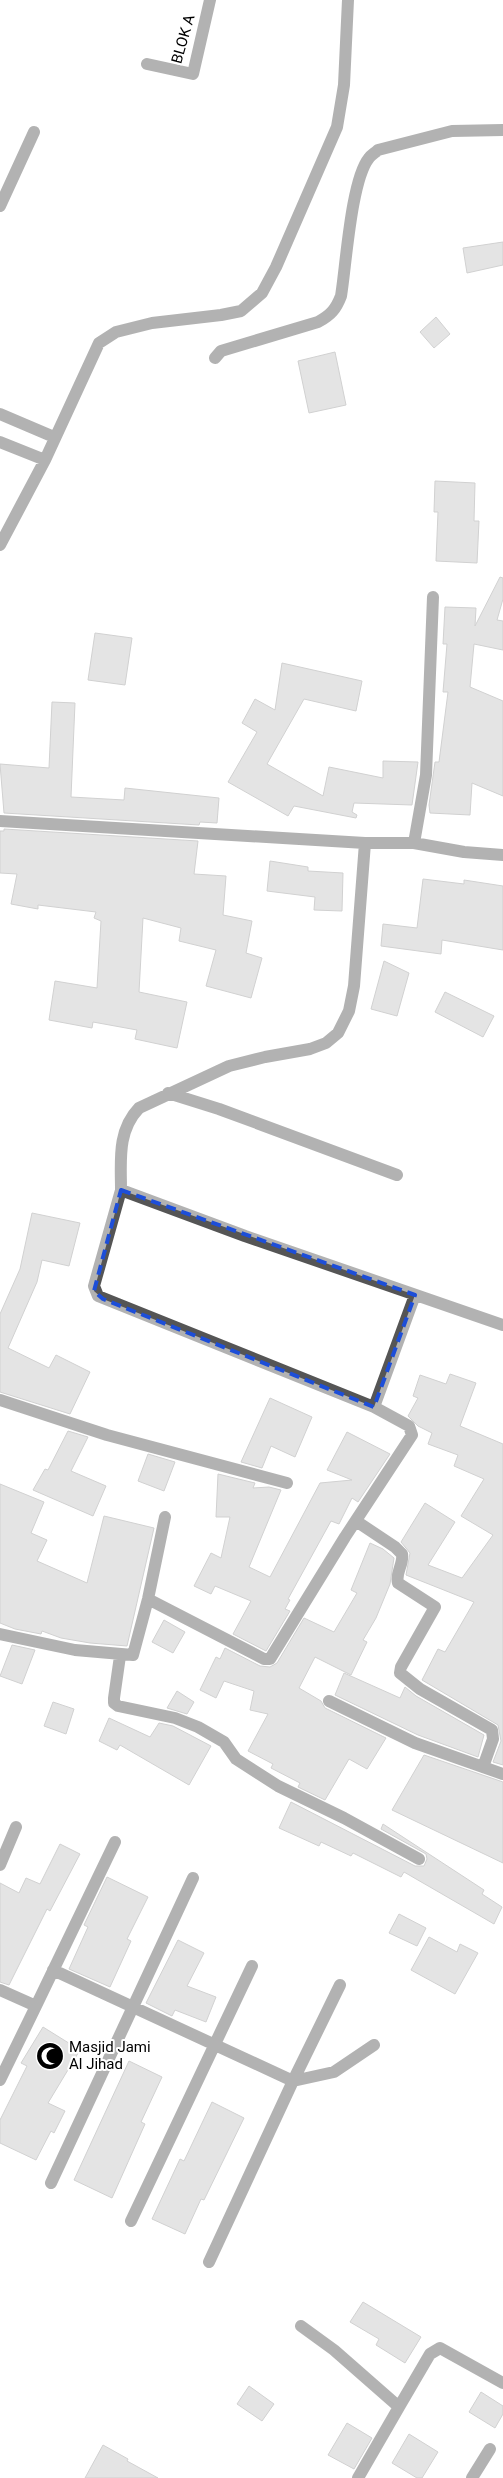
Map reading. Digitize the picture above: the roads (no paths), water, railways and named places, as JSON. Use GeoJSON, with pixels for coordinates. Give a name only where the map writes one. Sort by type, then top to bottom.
{"type":"FeatureCollection","features":[{"type":"Feature","properties":{"kind":"street","name":"BLOK A"},"geometry":{"type":"LineString","coordinates":[[147,64],[192,74],[210,0]]}},
{"type":"Feature","properties":{"kind":"street"},"geometry":{"type":"LineString","coordinates":[[0,544],[45,460],[99,343],[116,332],[152,323],[241,311],[262,293],[276,267],[337,127],[344,85],[348,0]]}},
{"type":"Feature","properties":{"kind":"street"},"geometry":{"type":"LineString","coordinates":[[214,358],[221,351],[318,322],[336,310],[341,296],[356,196],[365,165],[369,158],[378,150],[452,131],[503,130]]}},
{"type":"Feature","properties":{"kind":"street"},"geometry":{"type":"LineString","coordinates":[[0,206],[34,132]]}},
{"type":"Feature","properties":{"kind":"street"},"geometry":{"type":"LineString","coordinates":[[0,414],[54,437]]}},
{"type":"Feature","properties":{"kind":"street"},"geometry":{"type":"LineString","coordinates":[[0,442],[45,460]]}},
{"type":"Feature","properties":{"kind":"street"},"geometry":{"type":"LineString","coordinates":[[414,843],[426,775],[433,597]]}},
{"type":"Feature","properties":{"kind":"street"},"geometry":{"type":"LineString","coordinates":[[0,821],[365,843],[414,843],[464,852],[503,855]]}},
{"type":"Feature","properties":{"kind":"street"},"geometry":{"type":"LineString","coordinates":[[148,1599],[264,1660],[270,1659],[412,1435],[409,1426],[374,1407],[98,1296],[94,1286],[121,1190],[122,1146],[127,1124],[139,1108],[229,1066],[265,1057],[310,1050],[326,1043],[338,1032],[349,1011],[354,986],[365,843]]}},
{"type":"Feature","properties":{"kind":"street"},"geometry":{"type":"LineString","coordinates":[[168,1093],[219,1109],[396,1175]]}},
{"type":"Feature","properties":{"kind":"street"},"geometry":{"type":"LineString","coordinates":[[121,1190],[245,1236],[503,1325]]}},
{"type":"Feature","properties":{"kind":"street"},"geometry":{"type":"LineString","coordinates":[[374,1407],[415,1295]]}},
{"type":"Feature","properties":{"kind":"street"},"geometry":{"type":"LineString","coordinates":[[0,1400],[107,1435],[287,1483]]}},
{"type":"Feature","properties":{"kind":"street"},"geometry":{"type":"LineString","coordinates":[[0,1634],[37,1643],[131,1657],[135,1653],[165,1517]]}},
{"type":"Feature","properties":{"kind":"street"},"geometry":{"type":"LineString","coordinates":[[356,1521],[395,1547],[402,1554],[402,1562],[397,1578],[398,1583],[435,1607],[401,1667],[400,1673],[420,1689],[492,1730],[493,1739],[483,1767]]}},
{"type":"Feature","properties":{"kind":"street"},"geometry":{"type":"LineString","coordinates":[[120,1656],[114,1698],[114,1703],[118,1706],[175,1718],[198,1727],[224,1742],[236,1759],[278,1786],[344,1818],[419,1859]]}},
{"type":"Feature","properties":{"kind":"street"},"geometry":{"type":"LineString","coordinates":[[329,1702],[415,1743],[503,1774]]}},
{"type":"Feature","properties":{"kind":"street"},"geometry":{"type":"LineString","coordinates":[[0,1865],[16,1827]]}},
{"type":"Feature","properties":{"kind":"street"},"geometry":{"type":"LineString","coordinates":[[0,2080],[114,1842]]}},
{"type":"Feature","properties":{"kind":"street"},"geometry":{"type":"LineString","coordinates":[[51,2183],[193,1878]]}},
{"type":"Feature","properties":{"kind":"street"},"geometry":{"type":"LineString","coordinates":[[131,2222],[252,1966]]}},
{"type":"Feature","properties":{"kind":"street"},"geometry":{"type":"LineString","coordinates":[[53,1970],[293,2081],[334,2072],[374,2045]]}},
{"type":"Feature","properties":{"kind":"street"},"geometry":{"type":"LineString","coordinates":[[208,2262],[340,1985]]}},
{"type":"Feature","properties":{"kind":"street"},"geometry":{"type":"LineString","coordinates":[[0,1990],[36,2006]]}},
{"type":"Feature","properties":{"kind":"street"},"geometry":{"type":"LineString","coordinates":[[301,2326],[334,2350],[399,2406]]}},
{"type":"Feature","properties":{"kind":"street"},"geometry":{"type":"LineString","coordinates":[[358,2478],[430,2354],[440,2348],[503,2382]]}},
{"type":"Feature","properties":{"kind":"street"},"geometry":{"type":"LineString","coordinates":[[472,2478],[490,2449]]}},
{"type":"Feature","properties":{"kind":"place","name":"Masjid Jami Al Jihad"},"geometry":{"type":"Point","coordinates":[50,2056]}}]}
